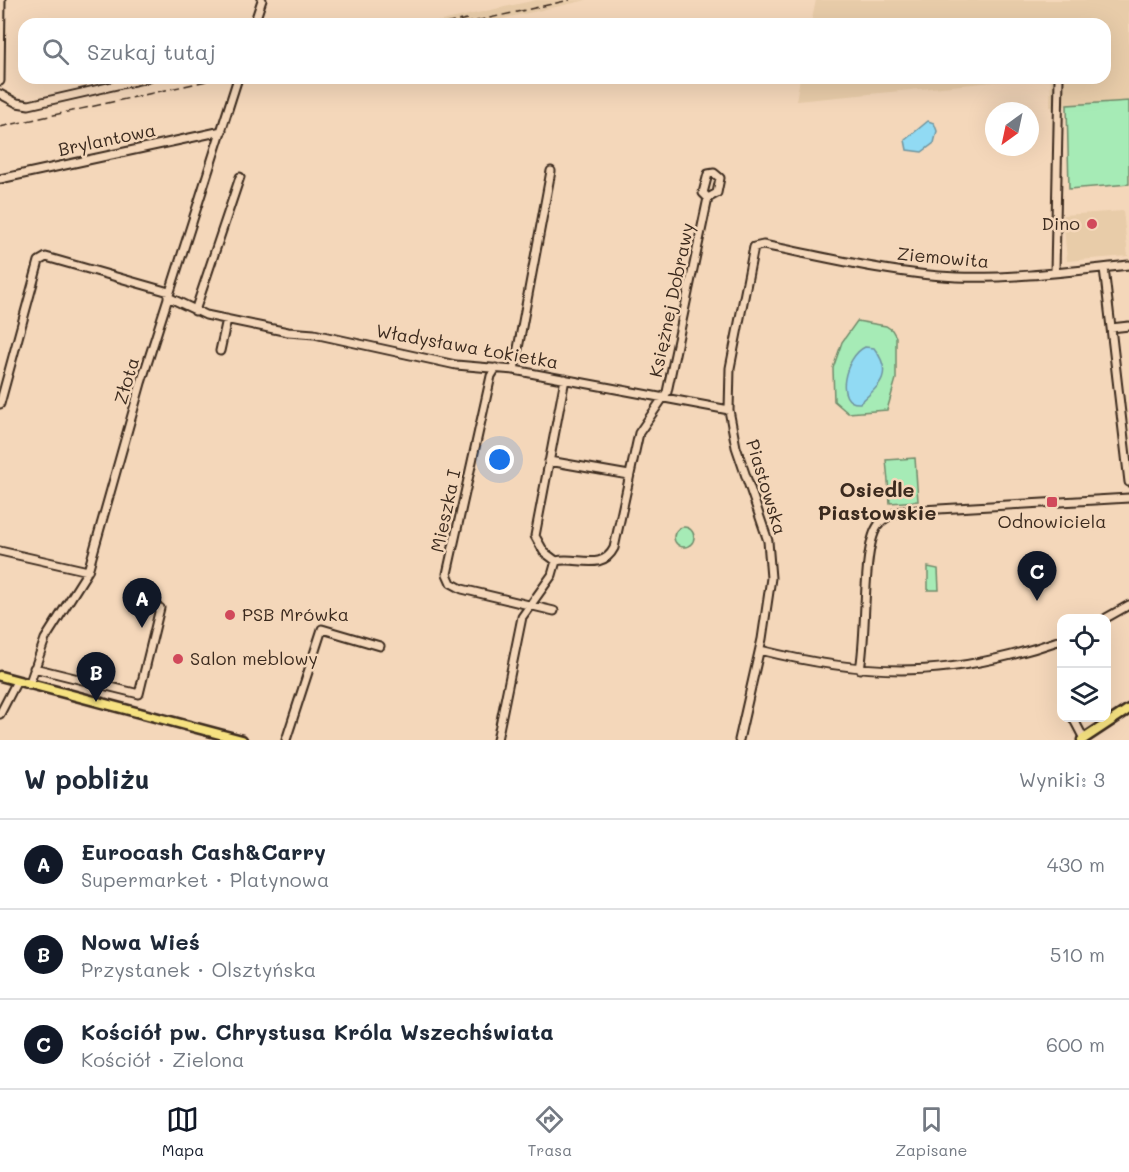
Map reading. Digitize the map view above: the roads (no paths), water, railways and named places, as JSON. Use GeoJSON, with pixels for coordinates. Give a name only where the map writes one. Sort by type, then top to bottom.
{"type":"FeatureCollection","features":[{"type":"Feature","properties":{"kind":"main road"},"geometry":{"type":"LineString","coordinates":[[0,676],[242,740]]}},
{"type":"Feature","properties":{"kind":"main road"},"geometry":{"type":"LineString","coordinates":[[1083,739],[1129,709]]}},
{"type":"Feature","properties":{"kind":"street"},"geometry":{"type":"LineString","coordinates":[[0,81],[1,0]]}},
{"type":"Feature","properties":{"kind":"street"},"geometry":{"type":"LineString","coordinates":[[256,18],[262,0]]}},
{"type":"Feature","properties":{"kind":"street"},"geometry":{"type":"LineString","coordinates":[[0,94],[17,103],[29,105],[122,84]]}},
{"type":"Feature","properties":{"kind":"street","name":"Złota"},"geometry":{"type":"LineString","coordinates":[[29,685],[33,668],[45,639],[88,571],[169,295],[236,84]]}},
{"type":"Feature","properties":{"kind":"street"},"geometry":{"type":"LineString","coordinates":[[1055,272],[1059,84]]}},
{"type":"Feature","properties":{"kind":"street","name":"Brylantowa"},"geometry":{"type":"LineString","coordinates":[[0,179],[222,131]]}},
{"type":"Feature","properties":{"kind":"street"},"geometry":{"type":"LineString","coordinates":[[514,370],[551,171]]}},
{"type":"Feature","properties":{"kind":"street"},"geometry":{"type":"LineString","coordinates":[[195,311],[240,177]]}},
{"type":"Feature","properties":{"kind":"street","name":"Księżnej Dobrawy"},"geometry":{"type":"LineString","coordinates":[[556,561],[573,559],[599,562],[611,554],[639,433],[664,398],[669,385],[708,198]]}},
{"type":"Feature","properties":{"kind":"street","name":"Ziemowita"},"geometry":{"type":"LineString","coordinates":[[757,245],[927,275],[998,277],[1129,265]]}},
{"type":"Feature","properties":{"kind":"street","name":"Piastowska"},"geometry":{"type":"LineString","coordinates":[[739,740],[768,611],[771,560],[761,516],[736,447],[729,410],[730,368],[735,334],[751,253],[757,245]]}},
{"type":"Feature","properties":{"kind":"street","name":"Władysława Łokietka"},"geometry":{"type":"LineString","coordinates":[[0,404],[39,261],[46,257],[169,295],[195,311],[227,319],[288,332],[314,334],[456,365],[514,370],[729,410]]}},
{"type":"Feature","properties":{"kind":"street"},"geometry":{"type":"LineString","coordinates":[[1104,268],[1129,482]]}},
{"type":"Feature","properties":{"kind":"street"},"geometry":{"type":"LineString","coordinates":[[220,351],[227,319]]}},
{"type":"Feature","properties":{"kind":"street"},"geometry":{"type":"LineString","coordinates":[[1111,328],[1129,326]]}},
{"type":"Feature","properties":{"kind":"street","name":"Mieszka I"},"geometry":{"type":"LineString","coordinates":[[496,368],[491,376],[447,574],[451,583],[462,589],[529,604]]}},
{"type":"Feature","properties":{"kind":"street"},"geometry":{"type":"LineString","coordinates":[[497,740],[518,628],[529,604],[552,575],[556,561],[544,552],[535,536],[565,379]]}},
{"type":"Feature","properties":{"kind":"street"},"geometry":{"type":"LineString","coordinates":[[549,461],[629,475]]}},
{"type":"Feature","properties":{"kind":"street"},"geometry":{"type":"LineString","coordinates":[[860,669],[870,546],[877,526],[889,516],[904,511],[1129,498]]}},
{"type":"Feature","properties":{"kind":"street"},"geometry":{"type":"LineString","coordinates":[[0,551],[88,571]]}},
{"type":"Feature","properties":{"kind":"street"},"geometry":{"type":"LineString","coordinates":[[529,604],[554,611]]}},
{"type":"Feature","properties":{"kind":"street"},"geometry":{"type":"LineString","coordinates":[[1111,615],[1129,605]]}},
{"type":"Feature","properties":{"kind":"street"},"geometry":{"type":"LineString","coordinates":[[33,668],[139,694],[160,608]]}},
{"type":"Feature","properties":{"kind":"street"},"geometry":{"type":"LineString","coordinates":[[286,740],[322,629],[380,646]]}},
{"type":"Feature","properties":{"kind":"street"},"geometry":{"type":"LineString","coordinates":[[760,650],[826,665],[908,671],[946,669],[1018,654],[1057,642]]}},
{"type":"Feature","properties":{"kind":"street"},"geometry":{"type":"LineString","coordinates":[[0,714],[16,681]]}},
{"type":"Feature","properties":{"kind":"street"},"geometry":{"type":"LineString","coordinates":[[1075,722],[1083,739]]}},
{"type":"Feature","properties":{"kind":"water"},"geometry":{"type":"Polygon","coordinates":[[[928,121],[934,123],[937,131],[934,143],[922,152],[907,150],[905,140],[928,121]]]}},
{"type":"Feature","properties":{"kind":"water"},"geometry":{"type":"Polygon","coordinates":[[[865,347],[874,348],[880,357],[884,372],[878,385],[860,403],[852,402],[844,389],[845,379],[852,360],[865,347]]]}},
{"type":"Feature","properties":{"kind":"railway"},"geometry":{"type":"LineString","coordinates":[[490,18],[570,0]]}},
{"type":"Feature","properties":{"kind":"railway"},"geometry":{"type":"LineString","coordinates":[[0,127],[193,84]]}},
{"type":"Feature","properties":{"kind":"place","name":"Dino"},"geometry":{"type":"Point","coordinates":[1092,224]}},
{"type":"Feature","properties":{"kind":"place","name":"Odnowiciela"},"geometry":{"type":"Point","coordinates":[1052,502]}},
{"type":"Feature","properties":{"kind":"place","name":"Kościół pw. Chrystusa Króla Wszechświata"},"geometry":{"type":"Point","coordinates":[1037,601]}},
{"type":"Feature","properties":{"kind":"place","name":"PSB Mrówka"},"geometry":{"type":"Point","coordinates":[230,615]}},
{"type":"Feature","properties":{"kind":"place","name":"Eurocash Cash&Carry"},"geometry":{"type":"Point","coordinates":[142,628]}},
{"type":"Feature","properties":{"kind":"place","name":"Salon meblowy"},"geometry":{"type":"Point","coordinates":[178,659]}},
{"type":"Feature","properties":{"kind":"place","name":"Nowa Wieś"},"geometry":{"type":"Point","coordinates":[96,702]}},
{"type":"Feature","properties":{"kind":"district","name":"Osiedle Piastowskie"},"geometry":{"type":"Point","coordinates":[877,502]}}]}
